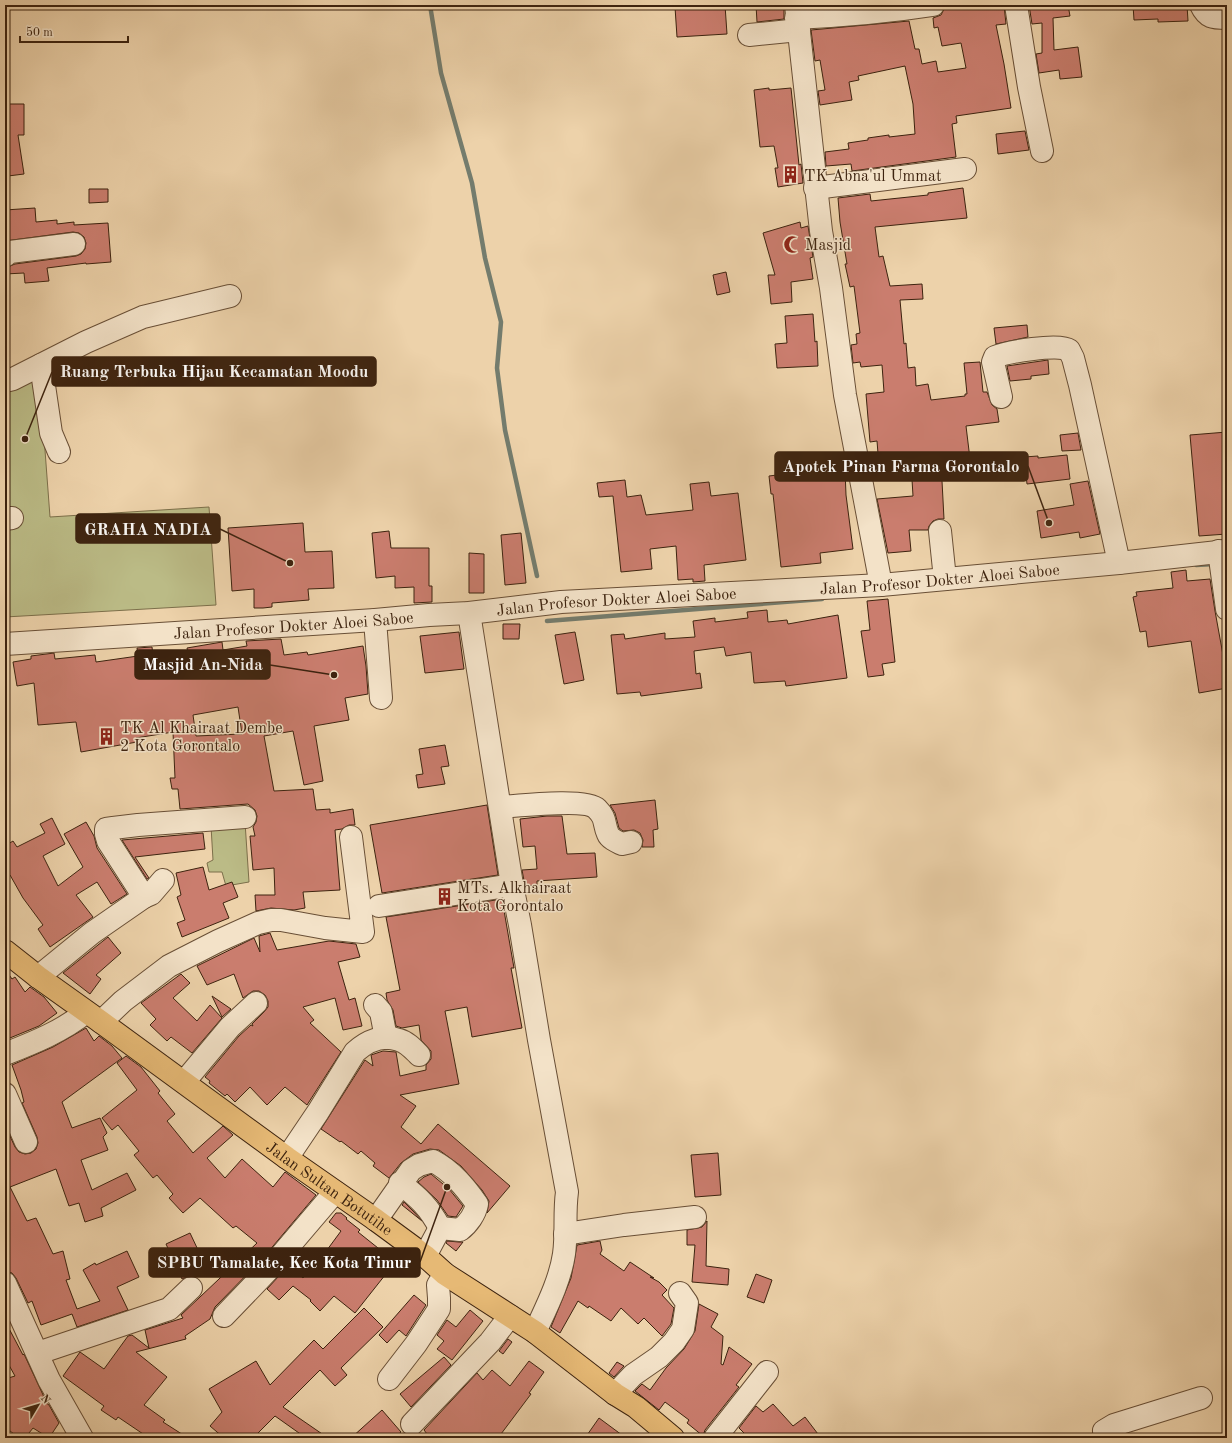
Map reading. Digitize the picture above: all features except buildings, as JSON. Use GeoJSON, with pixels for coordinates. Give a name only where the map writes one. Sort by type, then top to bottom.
{"type":"FeatureCollection","features":[{"type":"Feature","properties":{"kind":"main road","name":"Jalan Sultan Botutihe"},"geometry":{"type":"LineString","coordinates":[[5,951],[38,977],[287,1158],[376,1220],[425,1256],[445,1274],[535,1332],[615,1394],[636,1407],[673,1438]]}},
{"type":"Feature","properties":{"kind":"street"},"geometry":{"type":"LineString","coordinates":[[749,35],[797,18],[890,11],[933,5]]}},
{"type":"Feature","properties":{"kind":"street"},"geometry":{"type":"LineString","coordinates":[[1016,5],[1029,87],[1042,151]]}},
{"type":"Feature","properties":{"kind":"street"},"geometry":{"type":"LineString","coordinates":[[1201,5],[1210,17],[1227,18]]}},
{"type":"Feature","properties":{"kind":"street"},"geometry":{"type":"LineString","coordinates":[[797,18],[816,188],[845,395],[881,585]]}},
{"type":"Feature","properties":{"kind":"street"},"geometry":{"type":"LineString","coordinates":[[816,188],[965,169]]}},
{"type":"Feature","properties":{"kind":"street"},"geometry":{"type":"LineString","coordinates":[[5,256],[10,252],[74,244]]}},
{"type":"Feature","properties":{"kind":"street"},"geometry":{"type":"LineString","coordinates":[[5,381],[13,379],[86,342],[143,317],[230,296]]}},
{"type":"Feature","properties":{"kind":"street"},"geometry":{"type":"LineString","coordinates":[[1001,397],[993,362],[995,357],[1044,348],[1062,347],[1069,350],[1073,358],[1080,385],[1119,563]]}},
{"type":"Feature","properties":{"kind":"street"},"geometry":{"type":"LineString","coordinates":[[41,365],[51,433],[59,452]]}},
{"type":"Feature","properties":{"kind":"street"},"geometry":{"type":"LineString","coordinates":[[940,531],[945,579]]}},
{"type":"Feature","properties":{"kind":"street"},"geometry":{"type":"LineString","coordinates":[[1223,551],[1227,609]]}},
{"type":"Feature","properties":{"kind":"street","name":"Jalan Profesor Dokter Aloei Saboe"},"geometry":{"type":"LineString","coordinates":[[5,644],[469,613],[561,602],[881,585],[1119,563],[1223,551]]}},
{"type":"Feature","properties":{"kind":"street"},"geometry":{"type":"LineString","coordinates":[[469,613],[512,885],[567,1192],[565,1206],[565,1234],[561,1268],[535,1332]]}},
{"type":"Feature","properties":{"kind":"street"},"geometry":{"type":"LineString","coordinates":[[375,620],[381,698]]}},
{"type":"Feature","properties":{"kind":"street"},"geometry":{"type":"LineString","coordinates":[[500,808],[565,804],[588,805],[595,807],[601,813],[604,818],[608,834],[613,839],[622,844],[631,842]]}},
{"type":"Feature","properties":{"kind":"street"},"geometry":{"type":"LineString","coordinates":[[144,898],[108,841],[106,830],[138,825],[245,817]]}},
{"type":"Feature","properties":{"kind":"street"},"geometry":{"type":"LineString","coordinates":[[5,1054],[46,1037],[77,1020],[94,1017],[123,1001],[169,966],[258,923],[271,920],[280,920],[325,928],[363,932],[351,837]]}},
{"type":"Feature","properties":{"kind":"street"},"geometry":{"type":"LineString","coordinates":[[38,977],[92,933],[151,894],[163,880]]}},
{"type":"Feature","properties":{"kind":"street"},"geometry":{"type":"LineString","coordinates":[[378,906],[512,885]]}},
{"type":"Feature","properties":{"kind":"street"},"geometry":{"type":"LineString","coordinates":[[184,1082],[230,1027],[256,1003]]}},
{"type":"Feature","properties":{"kind":"street"},"geometry":{"type":"LineString","coordinates":[[375,1005],[380,1012],[386,1038]]}},
{"type":"Feature","properties":{"kind":"street"},"geometry":{"type":"LineString","coordinates":[[287,1158],[318,1112],[355,1052],[361,1046],[375,1039],[386,1038],[399,1040],[420,1055]]}},
{"type":"Feature","properties":{"kind":"street"},"geometry":{"type":"LineString","coordinates":[[5,1094],[26,1142]]}},
{"type":"Feature","properties":{"kind":"street"},"geometry":{"type":"LineString","coordinates":[[376,1220],[400,1183],[411,1170],[419,1165],[433,1161],[453,1174],[477,1204],[466,1225],[460,1230],[440,1228]]}},
{"type":"Feature","properties":{"kind":"street"},"geometry":{"type":"LineString","coordinates":[[400,1183],[422,1201],[432,1213],[440,1228]]}},
{"type":"Feature","properties":{"kind":"street"},"geometry":{"type":"LineString","coordinates":[[224,1316],[272,1266],[334,1192]]}},
{"type":"Feature","properties":{"kind":"street"},"geometry":{"type":"LineString","coordinates":[[565,1234],[624,1225],[695,1217]]}},
{"type":"Feature","properties":{"kind":"street"},"geometry":{"type":"LineString","coordinates":[[425,1256],[440,1228]]}},
{"type":"Feature","properties":{"kind":"street"},"geometry":{"type":"LineString","coordinates":[[388,1379],[416,1344],[439,1309],[438,1285],[445,1274]]}},
{"type":"Feature","properties":{"kind":"street"},"geometry":{"type":"LineString","coordinates":[[5,1283],[49,1380],[82,1438]]}},
{"type":"Feature","properties":{"kind":"street"},"geometry":{"type":"LineString","coordinates":[[38,1353],[169,1308],[191,1288]]}},
{"type":"Feature","properties":{"kind":"street"},"geometry":{"type":"LineString","coordinates":[[615,1394],[633,1375],[659,1357],[674,1342],[683,1329],[687,1303],[680,1293]]}},
{"type":"Feature","properties":{"kind":"street"},"geometry":{"type":"LineString","coordinates":[[412,1424],[490,1342],[510,1316]]}},
{"type":"Feature","properties":{"kind":"street"},"geometry":{"type":"LineString","coordinates":[[715,1438],[767,1372]]}},
{"type":"Feature","properties":{"kind":"street"},"geometry":{"type":"LineString","coordinates":[[1105,1438],[1104,1431],[1114,1425],[1202,1398]]}},
{"type":"Feature","properties":{"kind":"green space"},"geometry":{"type":"Polygon","coordinates":[[[39,370],[50,517],[209,507],[216,605],[5,617],[5,372],[39,370]]]}},
{"type":"Feature","properties":{"kind":"green space"},"geometry":{"type":"Polygon","coordinates":[[[245,822],[249,882],[226,886],[222,872],[209,872],[207,863],[213,860],[211,826],[245,822]]]}},
{"type":"Feature","properties":{"kind":"waterway"},"geometry":{"type":"LineString","coordinates":[[430,5],[441,73],[472,183],[485,258],[501,322],[497,368],[505,430],[537,576]]}},
{"type":"Feature","properties":{"kind":"waterway"},"geometry":{"type":"LineString","coordinates":[[1196,565],[1215,564]]}},
{"type":"Feature","properties":{"kind":"waterway"},"geometry":{"type":"LineString","coordinates":[[547,621],[822,599]]}},
{"type":"Feature","properties":{"kind":"place","name":"TK Abna'ul Ummat"},"geometry":{"type":"Point","coordinates":[791,175]}},
{"type":"Feature","properties":{"kind":"place","name":"Masjid"},"geometry":{"type":"Point","coordinates":[792,244]}},
{"type":"Feature","properties":{"kind":"place","name":"Ruang Terbuka Hijau Kecamatan Moodu"},"geometry":{"type":"Point","coordinates":[25,439]}},
{"type":"Feature","properties":{"kind":"place","name":"Apotek Pinan Farma Gorontalo"},"geometry":{"type":"Point","coordinates":[1049,523]}},
{"type":"Feature","properties":{"kind":"place","name":"GRAHA NADIA"},"geometry":{"type":"Point","coordinates":[290,563]}},
{"type":"Feature","properties":{"kind":"place","name":"Masjid An-Nida"},"geometry":{"type":"Point","coordinates":[334,675]}},
{"type":"Feature","properties":{"kind":"place","name":"TK Al Khairaat Dembe 2 Kota Gorontalo"},"geometry":{"type":"Point","coordinates":[107,736]}},
{"type":"Feature","properties":{"kind":"place","name":"MTs. Alkhairaat Kota Gorontalo"},"geometry":{"type":"Point","coordinates":[444,896]}},
{"type":"Feature","properties":{"kind":"place","name":"SPBU Tamalate, Kec Kota Timur"},"geometry":{"type":"Point","coordinates":[447,1187]}}]}
